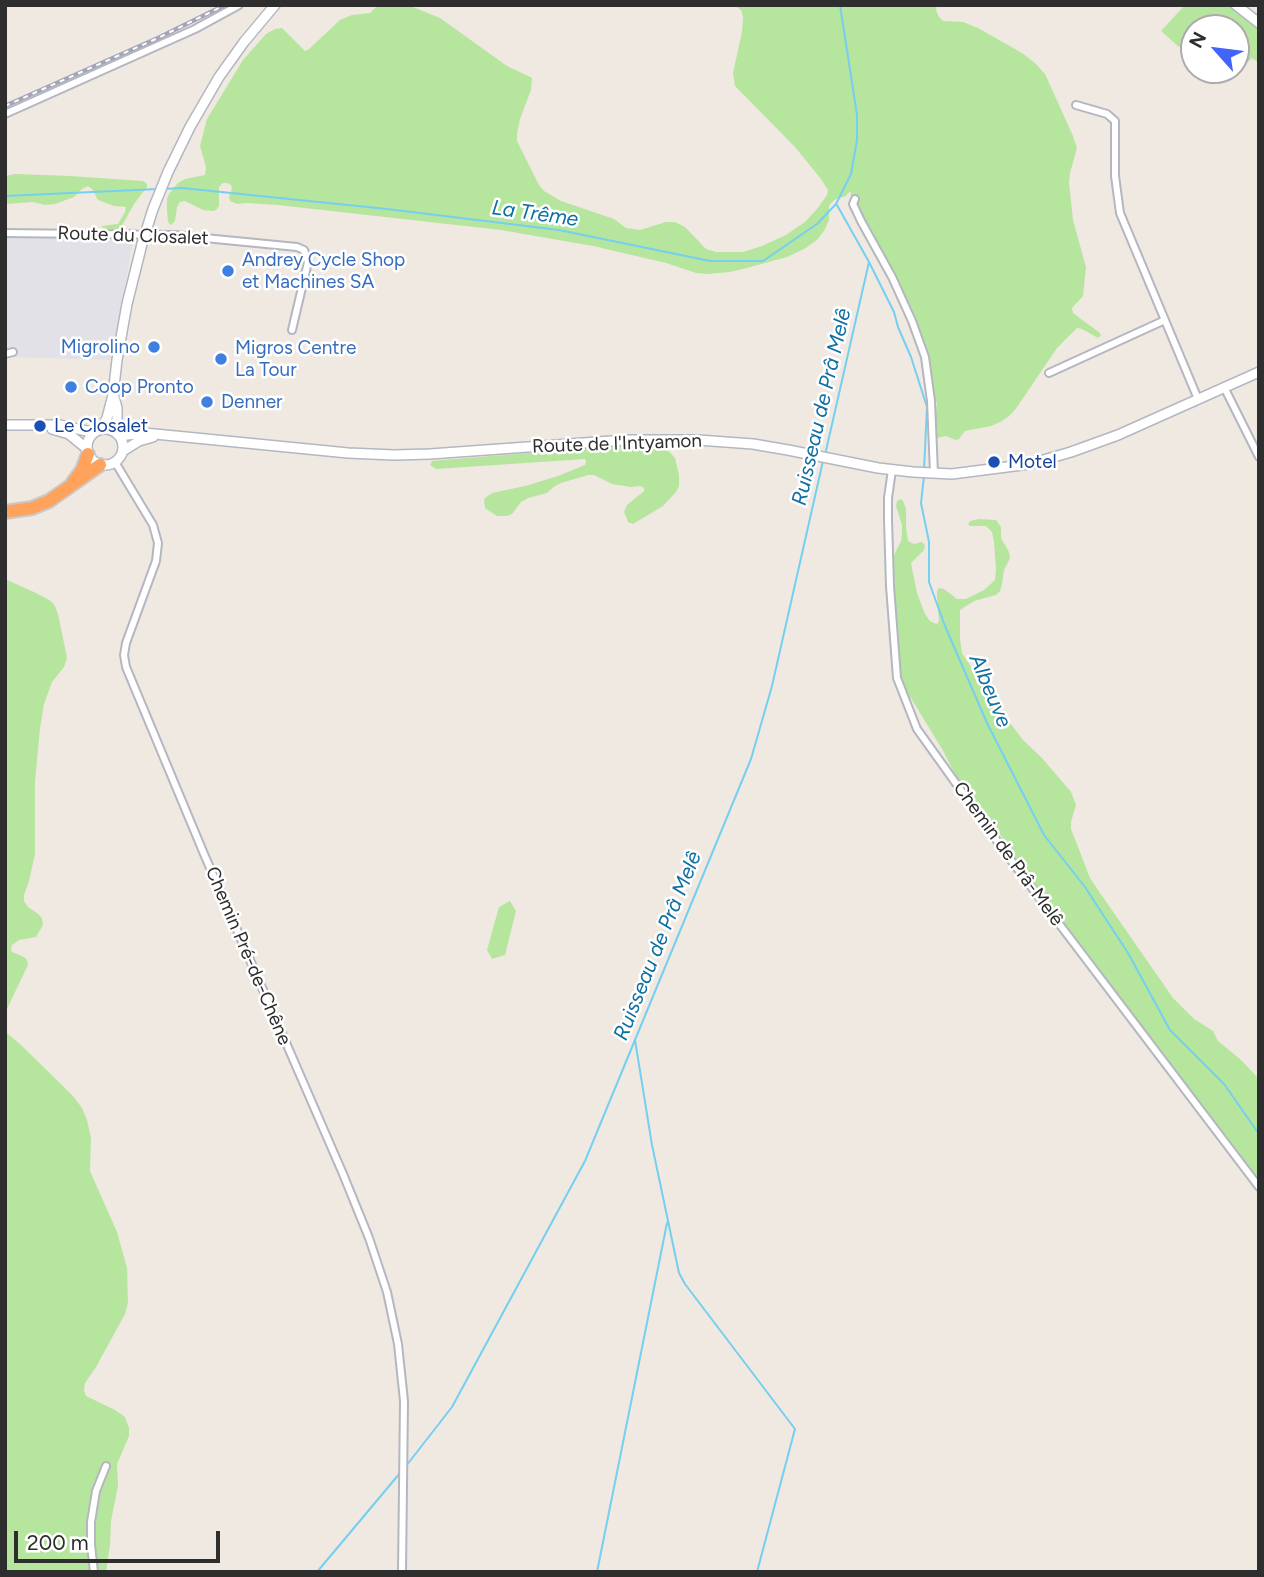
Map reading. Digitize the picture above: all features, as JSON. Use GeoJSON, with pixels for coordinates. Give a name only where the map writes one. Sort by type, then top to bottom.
{"type":"FeatureCollection","features":[{"type":"Feature","properties":{"kind":"highway"},"geometry":{"type":"LineString","coordinates":[[69,488],[82,470],[87,451]]}},
{"type":"Feature","properties":{"kind":"highway"},"geometry":{"type":"LineString","coordinates":[[5,512],[40,505],[100,465]]}},
{"type":"Feature","properties":{"kind":"main road"},"geometry":{"type":"LineString","coordinates":[[1236,5],[1259,23]]}},
{"type":"Feature","properties":{"kind":"main road"},"geometry":{"type":"LineString","coordinates":[[87,451],[89,437],[107,418],[127,304],[142,244],[168,172],[219,77],[274,6]]}},
{"type":"Feature","properties":{"kind":"main road","name":"Route de l'Intyamon"},"geometry":{"type":"LineString","coordinates":[[119,435],[142,433],[377,454],[430,454],[625,440],[678,439],[753,444],[864,466],[952,474],[1030,464],[1061,455],[1118,435],[1259,372]]}},
{"type":"Feature","properties":{"kind":"main road"},"geometry":{"type":"LineString","coordinates":[[40,426],[69,434],[87,451],[91,460],[100,465],[115,462],[120,458],[123,443],[119,435],[113,395]]}},
{"type":"Feature","properties":{"kind":"main road"},"geometry":{"type":"LineString","coordinates":[[5,425],[60,425],[88,431],[110,429],[119,435]]}},
{"type":"Feature","properties":{"kind":"main road","name":"Route de l'Intyamon"},"geometry":{"type":"LineString","coordinates":[[123,450],[139,441],[164,435]]}},
{"type":"Feature","properties":{"kind":"street"},"geometry":{"type":"LineString","coordinates":[[5,114],[195,29],[239,5]]}},
{"type":"Feature","properties":{"kind":"street"},"geometry":{"type":"LineString","coordinates":[[1076,105],[1107,114],[1115,121],[1115,176],[1120,213],[1198,398]]}},
{"type":"Feature","properties":{"kind":"street"},"geometry":{"type":"LineString","coordinates":[[855,199],[853,204],[892,277],[925,357],[931,401],[932,473]]}},
{"type":"Feature","properties":{"kind":"street","name":"Route du Closalet"},"geometry":{"type":"LineString","coordinates":[[5,233],[174,235],[297,247],[304,250],[308,262],[292,330]]}},
{"type":"Feature","properties":{"kind":"street"},"geometry":{"type":"LineString","coordinates":[[1049,373],[1165,320]]}},
{"type":"Feature","properties":{"kind":"street"},"geometry":{"type":"LineString","coordinates":[[1224,387],[1259,457]]}},
{"type":"Feature","properties":{"kind":"street","name":"Chemin Pré-de-Chêne"},"geometry":{"type":"LineString","coordinates":[[115,462],[153,525],[158,543],[156,561],[126,643],[126,667],[343,1174],[387,1292],[399,1352],[404,1401],[401,1572]]}},
{"type":"Feature","properties":{"kind":"street","name":"Chemin de Prâ-Melê"},"geometry":{"type":"LineString","coordinates":[[892,470],[888,519],[897,678],[917,729],[1013,863],[1259,1187]]}},
{"type":"Feature","properties":{"kind":"street"},"geometry":{"type":"LineString","coordinates":[[94,1572],[91,1522],[96,1491],[106,1466]]}},
{"type":"Feature","properties":{"kind":"shaded area"},"geometry":{"type":"Polygon","coordinates":[[[135,228],[112,360],[12,357],[13,353],[5,354],[5,231],[116,231],[135,228]]]}},
{"type":"Feature","properties":{"kind":"green space"},"geometry":{"type":"Polygon","coordinates":[[[378,5],[408,5],[440,18],[507,66],[532,78],[531,90],[520,119],[517,141],[544,191],[561,201],[614,219],[626,228],[640,230],[675,222],[685,227],[706,249],[716,252],[743,252],[786,235],[805,222],[817,209],[828,190],[795,147],[735,86],[733,73],[743,17],[741,10],[734,5],[937,5],[936,10],[943,21],[963,22],[978,28],[1022,53],[1045,74],[1077,148],[1069,182],[1073,220],[1086,267],[1083,296],[1072,308],[1073,313],[1101,335],[1098,338],[1077,328],[1057,348],[1008,417],[991,426],[965,431],[956,440],[946,436],[937,438],[937,402],[929,397],[919,348],[891,280],[858,222],[850,191],[846,196],[832,202],[824,231],[804,249],[787,257],[743,269],[707,274],[593,246],[501,230],[278,205],[237,204],[230,201],[232,188],[227,183],[219,187],[219,206],[216,210],[203,210],[185,201],[180,202],[175,221],[171,225],[168,222],[167,210],[169,194],[185,179],[205,175],[206,167],[200,146],[207,119],[243,60],[266,34],[282,28],[305,51],[340,20],[352,15],[370,13],[378,5]]]}},
{"type":"Feature","properties":{"kind":"green space"},"geometry":{"type":"Polygon","coordinates":[[[1185,5],[1228,5],[1240,14],[1180,14],[1179,47],[1161,31],[1185,5]]]}},
{"type":"Feature","properties":{"kind":"green space"},"geometry":{"type":"Polygon","coordinates":[[[1250,21],[1259,28],[1259,63],[1252,58],[1250,60],[1250,21]]]}},
{"type":"Feature","properties":{"kind":"green space"},"geometry":{"type":"Polygon","coordinates":[[[16,174],[143,181],[147,187],[120,229],[103,231],[102,226],[118,224],[126,207],[98,200],[88,186],[74,197],[55,204],[5,204],[5,176],[16,174]]]}},
{"type":"Feature","properties":{"kind":"green space"},"geometry":{"type":"Polygon","coordinates":[[[615,446],[666,448],[675,458],[679,475],[676,492],[663,506],[633,524],[628,522],[624,512],[627,505],[644,491],[644,488],[612,484],[594,475],[561,483],[547,493],[528,498],[507,516],[497,516],[485,508],[485,498],[492,493],[558,476],[585,465],[585,459],[436,469],[430,465],[432,461],[615,446]]]}},
{"type":"Feature","properties":{"kind":"green space"},"geometry":{"type":"Polygon","coordinates":[[[901,499],[906,509],[908,541],[914,544],[922,542],[925,545],[924,550],[911,563],[917,593],[925,614],[930,621],[937,624],[939,588],[957,599],[966,599],[984,590],[995,580],[992,532],[986,526],[968,524],[979,519],[996,520],[1001,527],[1001,538],[1010,558],[1004,570],[1000,591],[996,595],[974,601],[960,610],[962,653],[1023,740],[1071,792],[1076,805],[1071,829],[1090,878],[1173,998],[1194,1019],[1213,1031],[1218,1041],[1259,1079],[1259,1184],[1224,1139],[1188,1100],[1174,1069],[1118,1006],[1063,925],[1019,878],[1014,869],[1009,845],[962,788],[906,690],[901,675],[894,603],[893,557],[902,534],[896,506],[901,499]]]}},
{"type":"Feature","properties":{"kind":"green space"},"geometry":{"type":"Polygon","coordinates":[[[5,579],[51,601],[55,606],[67,658],[64,667],[52,682],[44,704],[35,781],[35,854],[24,895],[24,901],[42,918],[43,925],[36,937],[19,940],[12,945],[12,952],[24,957],[28,965],[5,1013],[5,579]]]}},
{"type":"Feature","properties":{"kind":"green space"},"geometry":{"type":"Polygon","coordinates":[[[510,901],[516,911],[505,955],[492,959],[487,950],[499,907],[510,901]]]}},
{"type":"Feature","properties":{"kind":"green space"},"geometry":{"type":"Polygon","coordinates":[[[5,1029],[82,1108],[91,1138],[90,1171],[117,1232],[127,1268],[128,1303],[125,1314],[85,1383],[84,1390],[86,1396],[125,1417],[129,1428],[129,1436],[117,1464],[118,1486],[106,1572],[5,1572],[5,1029]]]}},
{"type":"Feature","properties":{"kind":"waterway","name":"La Trême"},"geometry":{"type":"LineString","coordinates":[[164,189],[182,188],[387,209],[559,230],[710,261],[763,261],[817,224],[836,204],[851,174],[857,140],[857,115],[840,5]]}},
{"type":"Feature","properties":{"kind":"waterway","name":"La Trême"},"geometry":{"type":"LineString","coordinates":[[5,196],[158,189]]}},
{"type":"Feature","properties":{"kind":"waterway","name":"Albeuve"},"geometry":{"type":"LineString","coordinates":[[837,205],[894,312],[911,357],[927,407],[924,470]]}},
{"type":"Feature","properties":{"kind":"waterway","name":"Ruisseau de Prâ Melê"},"geometry":{"type":"LineString","coordinates":[[825,455],[869,262]]}},
{"type":"Feature","properties":{"kind":"waterway","name":"Ruisseau de Prâ Melê"},"geometry":{"type":"LineString","coordinates":[[406,1466],[452,1407],[585,1161],[751,759],[772,686],[823,461]]}},
{"type":"Feature","properties":{"kind":"waterway","name":"Albeuve"},"geometry":{"type":"LineString","coordinates":[[924,476],[921,503],[929,542],[929,582],[987,723],[1044,835],[1085,887],[1128,953],[1170,1030],[1224,1084],[1259,1134]]}},
{"type":"Feature","properties":{"kind":"waterway"},"geometry":{"type":"LineString","coordinates":[[635,1040],[652,1145],[679,1273],[795,1429],[757,1572]]}},
{"type":"Feature","properties":{"kind":"waterway"},"geometry":{"type":"LineString","coordinates":[[597,1572],[667,1223]]}},
{"type":"Feature","properties":{"kind":"waterway","name":"Ruisseau de Prâ Melê"},"geometry":{"type":"LineString","coordinates":[[317,1572],[400,1473]]}},
{"type":"Feature","properties":{"kind":"railway"},"geometry":{"type":"LineString","coordinates":[[5,106],[225,5]]}},
{"type":"Feature","properties":{"kind":"place","name":"Andrey Cycle Shop et Machines SA"},"geometry":{"type":"Point","coordinates":[228,271]}},
{"type":"Feature","properties":{"kind":"place","name":"Migrolino"},"geometry":{"type":"Point","coordinates":[154,347]}},
{"type":"Feature","properties":{"kind":"place","name":"Migros Centre La Tour"},"geometry":{"type":"Point","coordinates":[221,359]}},
{"type":"Feature","properties":{"kind":"place","name":"Coop Pronto"},"geometry":{"type":"Point","coordinates":[71,387]}},
{"type":"Feature","properties":{"kind":"place","name":"Denner"},"geometry":{"type":"Point","coordinates":[207,402]}},
{"type":"Feature","properties":{"kind":"place","name":"Le Closalet"},"geometry":{"type":"Point","coordinates":[40,426]}},
{"type":"Feature","properties":{"kind":"place","name":"Motel"},"geometry":{"type":"Point","coordinates":[994,462]}}]}
